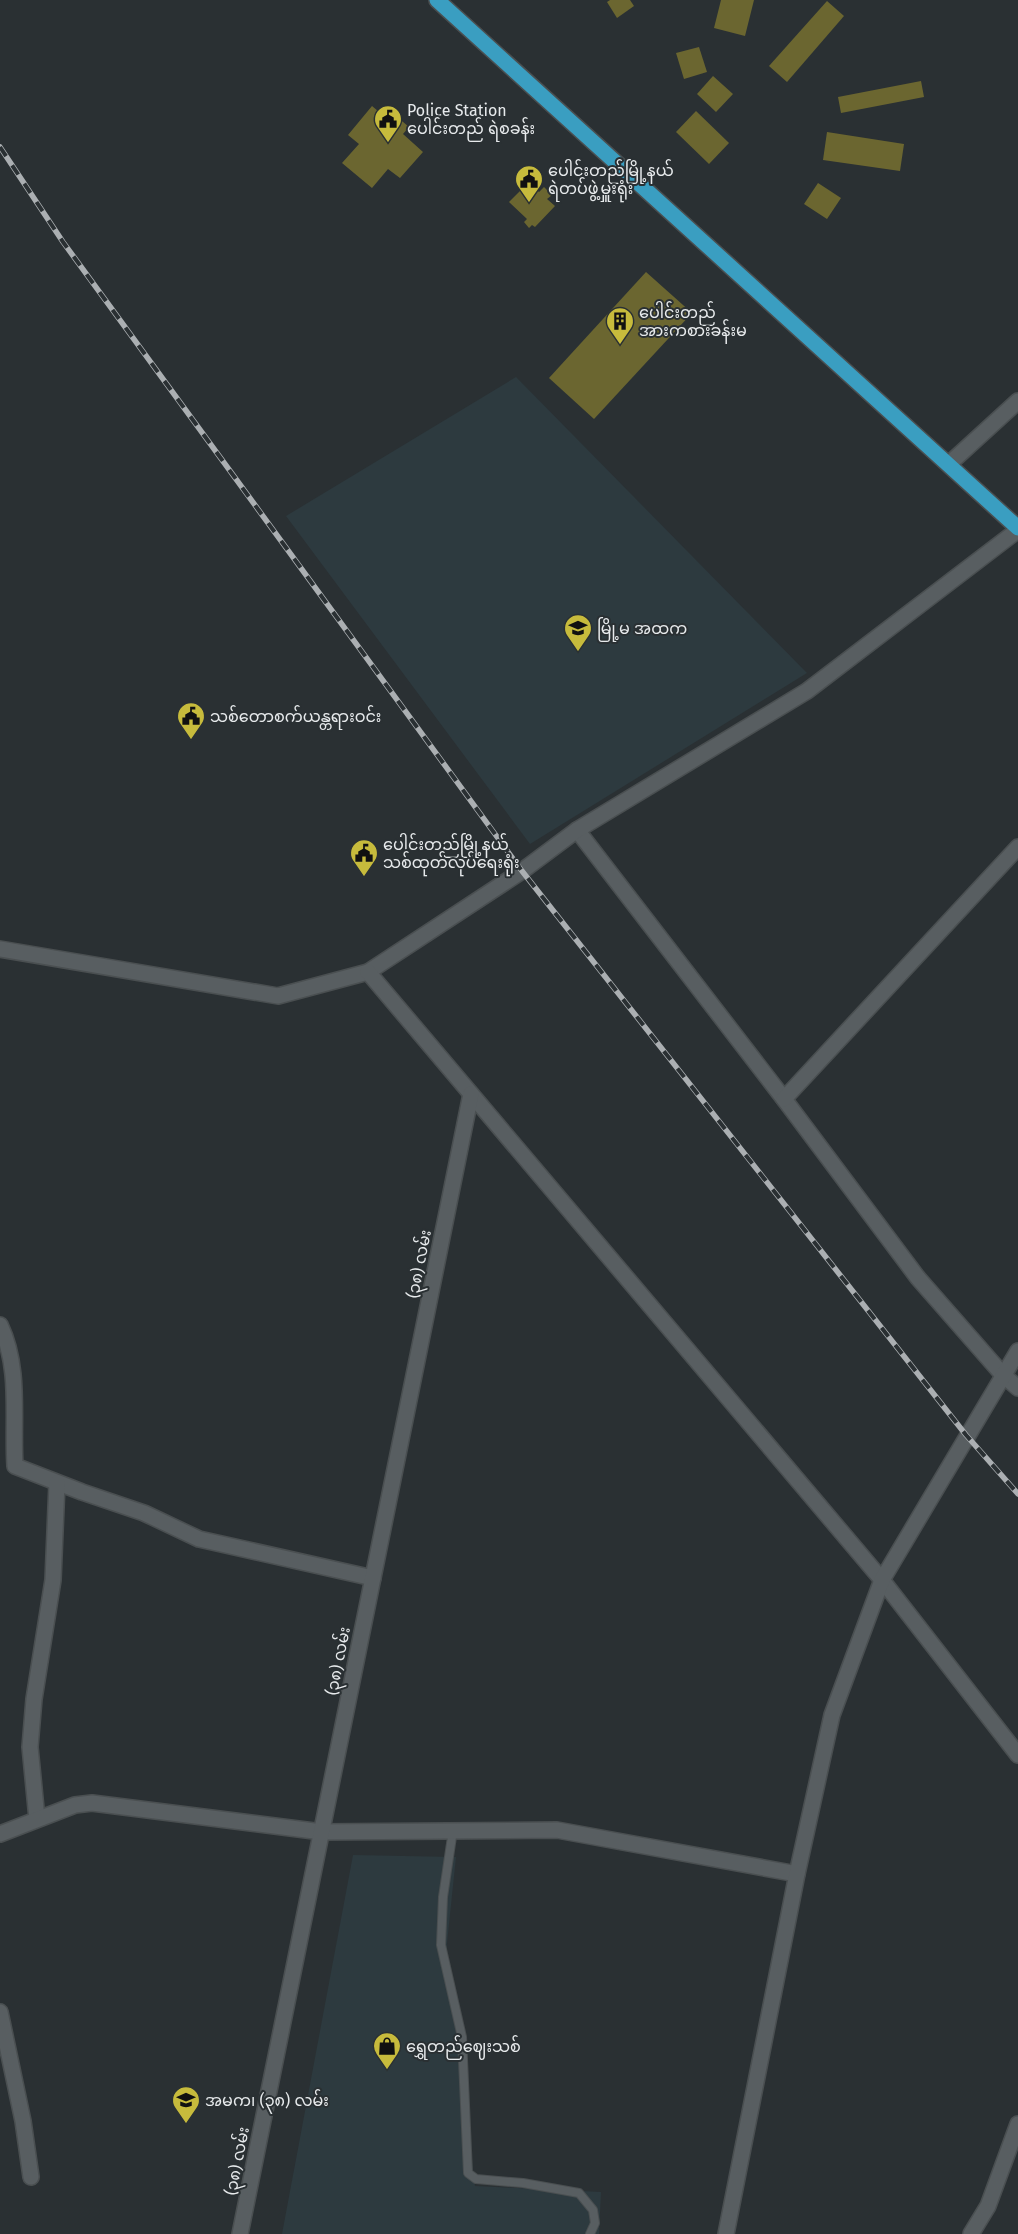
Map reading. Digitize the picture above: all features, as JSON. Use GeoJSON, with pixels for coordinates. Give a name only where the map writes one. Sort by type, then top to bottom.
{"type":"FeatureCollection","features":[{"type":"Feature","properties":{"kind":"highway"},"geometry":{"type":"LineString","coordinates":[[437,0],[949,464],[1018,529]]}},
{"type":"Feature","properties":{"kind":"street"},"geometry":{"type":"LineString","coordinates":[[949,464],[1018,402]]}},
{"type":"Feature","properties":{"kind":"street"},"geometry":{"type":"LineString","coordinates":[[0,949],[278,996],[368,972],[522,871],[578,830],[807,691],[1018,529]]}},
{"type":"Feature","properties":{"kind":"street"},"geometry":{"type":"LineString","coordinates":[[578,830],[918,1278],[1002,1375],[1018,1388]]}},
{"type":"Feature","properties":{"kind":"street"},"geometry":{"type":"LineString","coordinates":[[784,1099],[1018,847]]}},
{"type":"Feature","properties":{"kind":"street"},"geometry":{"type":"LineString","coordinates":[[368,972],[882,1580],[1018,1755]]}},
{"type":"Feature","properties":{"kind":"street","name":"(၃၈) လမ်း"},"geometry":{"type":"LineString","coordinates":[[240,2234],[471,1094]]}},
{"type":"Feature","properties":{"kind":"street"},"geometry":{"type":"LineString","coordinates":[[0,1325],[15,1379],[13,1436],[15,1466],[57,1483],[144,1513],[199,1539],[373,1578]]}},
{"type":"Feature","properties":{"kind":"street"},"geometry":{"type":"LineString","coordinates":[[726,2234],[797,1874],[832,1715],[882,1580],[1002,1375],[1018,1351]]}},
{"type":"Feature","properties":{"kind":"street"},"geometry":{"type":"LineString","coordinates":[[37,1819],[30,1747],[34,1699],[53,1580],[57,1483]]}},
{"type":"Feature","properties":{"kind":"street"},"geometry":{"type":"LineString","coordinates":[[0,1834],[76,1805],[92,1803],[322,1832],[557,1830],[797,1874]]}},
{"type":"Feature","properties":{"kind":"street"},"geometry":{"type":"LineString","coordinates":[[0,2012],[3,2051],[23,2121],[30,2177]]}},
{"type":"Feature","properties":{"kind":"street"},"geometry":{"type":"LineString","coordinates":[[971,2234],[988,2206],[1018,2124]]}},
{"type":"Feature","properties":{"kind":"lane"},"geometry":{"type":"LineString","coordinates":[[453,1830],[443,1897],[441,1945],[462,2037],[468,2174],[476,2180],[523,2183],[579,2194],[593,2210],[595,2223],[590,2234]]}},
{"type":"Feature","properties":{"kind":"shaded area"},"geometry":{"type":"Polygon","coordinates":[[[516,377],[807,673],[530,844],[286,516],[516,377]]]}},
{"type":"Feature","properties":{"kind":"shaded area","name":"ရွှေတည်ဈေးသစ်"},"geometry":{"type":"Polygon","coordinates":[[[353,1855],[456,1857],[446,1953],[475,2186],[601,2192],[599,2234],[282,2234],[353,1855]]]}},
{"type":"Feature","properties":{"kind":"building"},"geometry":{"type":"Polygon","coordinates":[[[610,0],[630,0],[634,6],[617,18],[607,2],[610,0]]]}},
{"type":"Feature","properties":{"kind":"building"},"geometry":{"type":"Polygon","coordinates":[[[721,0],[754,0],[745,36],[714,28],[721,0]]]}},
{"type":"Feature","properties":{"kind":"building"},"geometry":{"type":"Polygon","coordinates":[[[827,1],[844,16],[787,82],[769,66],[827,1]]]}},
{"type":"Feature","properties":{"kind":"building"},"geometry":{"type":"Polygon","coordinates":[[[699,47],[707,72],[684,79],[676,53],[699,47]]]}},
{"type":"Feature","properties":{"kind":"building"},"geometry":{"type":"Polygon","coordinates":[[[713,76],[733,94],[716,112],[697,94],[713,76]]]}},
{"type":"Feature","properties":{"kind":"building"},"geometry":{"type":"Polygon","coordinates":[[[921,81],[924,97],[841,113],[838,97],[921,81]]]}},
{"type":"Feature","properties":{"kind":"building"},"geometry":{"type":"Polygon","coordinates":[[[372,106],[391,122],[396,116],[409,127],[403,134],[423,152],[400,178],[388,169],[372,188],[342,163],[359,144],[348,135],[372,106]]]}},
{"type":"Feature","properties":{"kind":"building"},"geometry":{"type":"Polygon","coordinates":[[[696,111],[729,143],[709,164],[676,132],[696,111]]]}},
{"type":"Feature","properties":{"kind":"building"},"geometry":{"type":"Polygon","coordinates":[[[827,132],[904,144],[900,171],[823,160],[827,132]]]}},
{"type":"Feature","properties":{"kind":"building"},"geometry":{"type":"Polygon","coordinates":[[[529,182],[539,192],[544,187],[552,195],[547,199],[555,206],[535,227],[532,225],[529,228],[524,222],[527,219],[509,202],[529,182]]]}},
{"type":"Feature","properties":{"kind":"building"},"geometry":{"type":"Polygon","coordinates":[[[818,183],[841,198],[827,219],[804,204],[818,183]]]}},
{"type":"Feature","properties":{"kind":"building","name":"ပေါင်းတည် အားကစားခန်းမ"},"geometry":{"type":"Polygon","coordinates":[[[646,272],[692,313],[594,419],[549,378],[646,272]]]}},
{"type":"Feature","properties":{"kind":"railway"},"geometry":{"type":"LineString","coordinates":[[0,147],[63,242],[522,871],[966,1435],[1018,1494]]}},
{"type":"Feature","properties":{"kind":"place","name":"Police Station ပေါင်းတည် ရဲစခန်း"},"geometry":{"type":"Point","coordinates":[388,143]}},
{"type":"Feature","properties":{"kind":"place","name":"ပေါင်းတည်မြို့နယ် ရဲတပ်ဖွဲ့မှူးရုံး"},"geometry":{"type":"Point","coordinates":[529,203]}},
{"type":"Feature","properties":{"kind":"place","name":"ပေါင်းတည် အားကစားခန်းမ"},"geometry":{"type":"Point","coordinates":[620,345]}},
{"type":"Feature","properties":{"kind":"place","name":"မြို့မ အထက"},"geometry":{"type":"Point","coordinates":[578,652]}},
{"type":"Feature","properties":{"kind":"place","name":"သစ်တောစက်ယန္တရားဝင်း"},"geometry":{"type":"Point","coordinates":[191,740]}},
{"type":"Feature","properties":{"kind":"place","name":"ပေါင်းတည်မြို့နယ် သစ်ထုတ်လုပ်ရေးရုံး"},"geometry":{"type":"Point","coordinates":[364,877]}},
{"type":"Feature","properties":{"kind":"place","name":"ရွှေတည်ဈေးသစ်"},"geometry":{"type":"Point","coordinates":[387,2070]}},
{"type":"Feature","properties":{"kind":"place","name":"အမက၊ (၃၈) လမ်း"},"geometry":{"type":"Point","coordinates":[186,2124]}}]}
